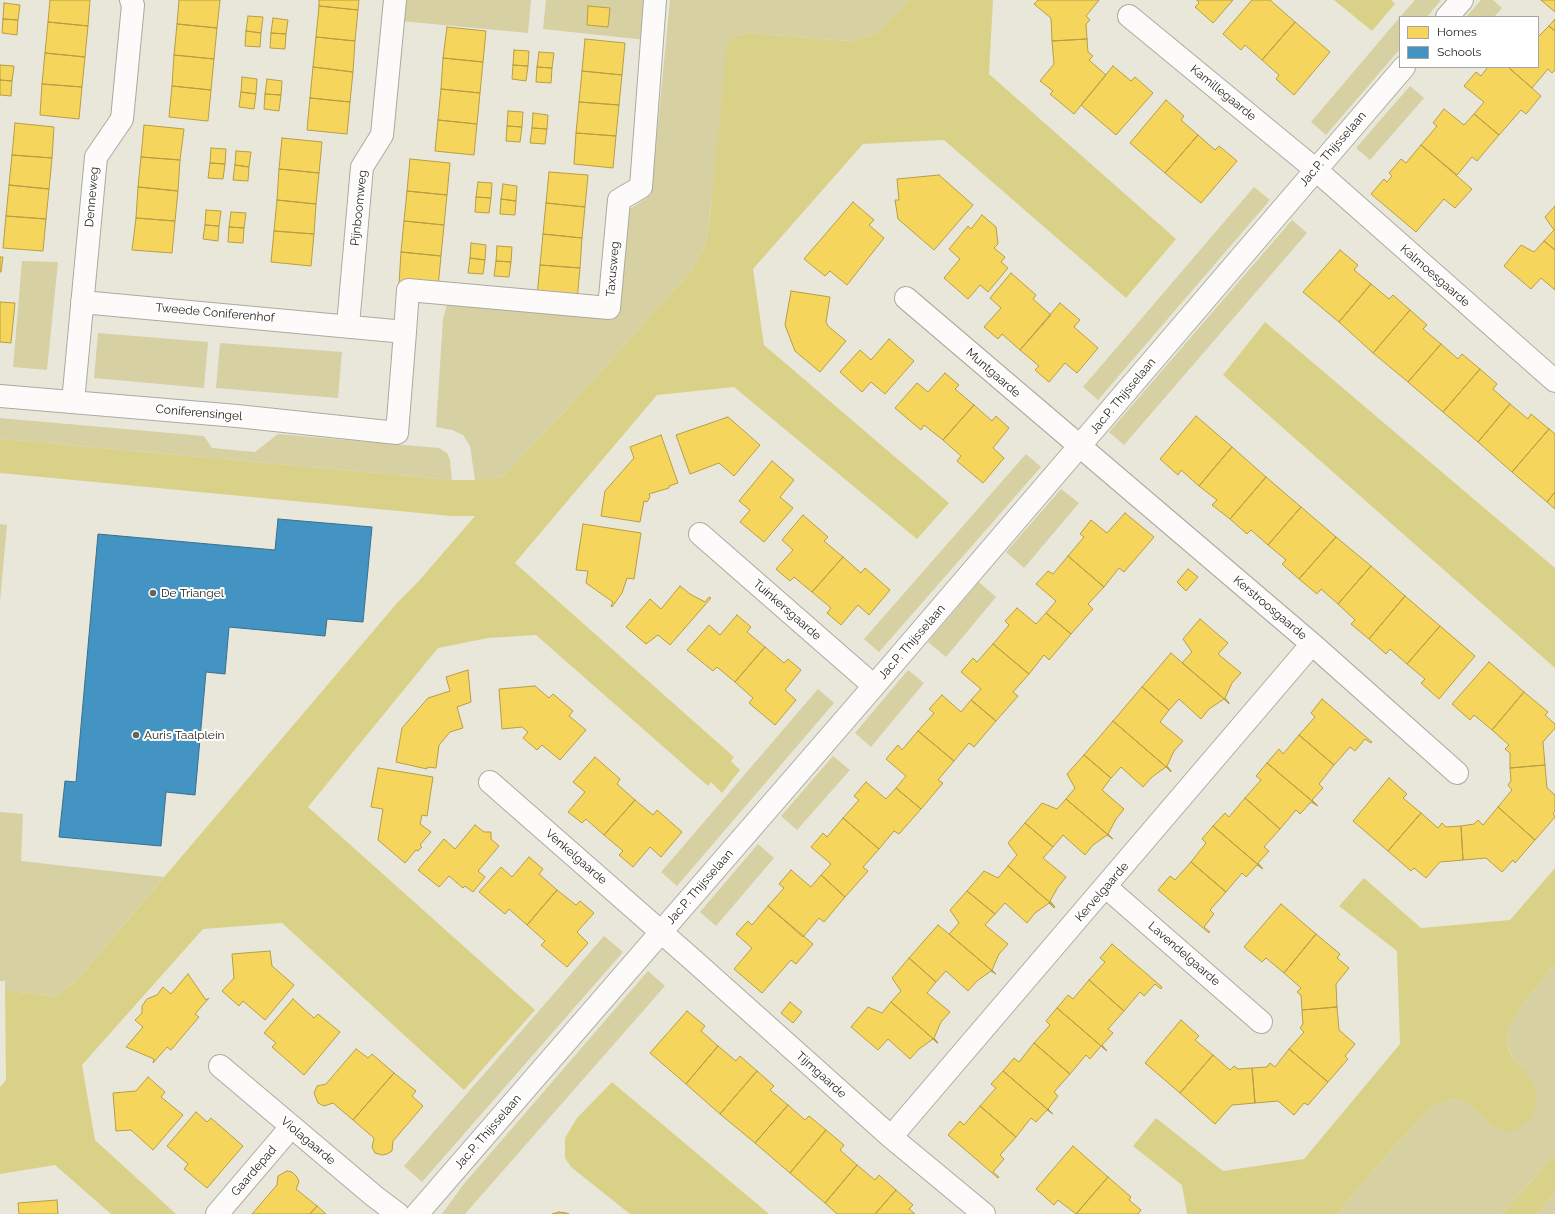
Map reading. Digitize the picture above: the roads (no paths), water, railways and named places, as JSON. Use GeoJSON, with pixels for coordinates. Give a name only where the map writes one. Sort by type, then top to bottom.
{"type":"FeatureCollection","features":[{"type":"Feature","properties":{"kind":"street","name":"Denneweg"},"geometry":{"type":"LineString","coordinates":[[73,402],[96,157],[122,119],[133,5],[131,0]]}},
{"type":"Feature","properties":{"kind":"street","name":"Pijnboomweg"},"geometry":{"type":"LineString","coordinates":[[348,325],[362,167],[382,135],[395,0]]}},
{"type":"Feature","properties":{"kind":"street","name":"Taxusweg"},"geometry":{"type":"LineString","coordinates":[[405,332],[408,290],[609,308],[620,200],[641,187],[655,0]]}},
{"type":"Feature","properties":{"kind":"street"},"geometry":{"type":"LineString","coordinates":[[1448,16],[1462,0]]}},
{"type":"Feature","properties":{"kind":"street","name":"Kamillegaarde"},"geometry":{"type":"LineString","coordinates":[[1129,16],[1316,170]]}},
{"type":"Feature","properties":{"kind":"street","name":"Jac.P. Thijsselaan"},"geometry":{"type":"LineString","coordinates":[[416,1214],[874,686],[1403,68]]}},
{"type":"Feature","properties":{"kind":"street","name":"Kalmoesgaarde"},"geometry":{"type":"LineString","coordinates":[[1316,170],[1554,380]]}},
{"type":"Feature","properties":{"kind":"street","name":"Muntgaarde"},"geometry":{"type":"LineString","coordinates":[[906,298],[1080,446]]}},
{"type":"Feature","properties":{"kind":"street","name":"Tweede Coniferenhof"},"geometry":{"type":"LineString","coordinates":[[82,302],[348,325],[405,332]]}},
{"type":"Feature","properties":{"kind":"street","name":"Coniferensingel"},"geometry":{"type":"LineString","coordinates":[[0,396],[237,416],[397,433],[405,332]]}},
{"type":"Feature","properties":{"kind":"street","name":"Kerstroosgaarde"},"geometry":{"type":"LineString","coordinates":[[1080,446],[1312,644],[1457,773]]}},
{"type":"Feature","properties":{"kind":"street","name":"Tuinkersgaarde"},"geometry":{"type":"LineString","coordinates":[[700,534],[874,686]]}},
{"type":"Feature","properties":{"kind":"street","name":"Kervelgaarde"},"geometry":{"type":"LineString","coordinates":[[891,1137],[1312,644]]}},
{"type":"Feature","properties":{"kind":"street","name":"Venkelgaarde"},"geometry":{"type":"LineString","coordinates":[[490,782],[662,932]]}},
{"type":"Feature","properties":{"kind":"street","name":"Lavendelgaarde"},"geometry":{"type":"LineString","coordinates":[[1106,887],[1261,1022]]}},
{"type":"Feature","properties":{"kind":"street","name":"Tijmgaarde"},"geometry":{"type":"LineString","coordinates":[[662,932],[891,1137],[984,1214]]}},
{"type":"Feature","properties":{"kind":"street","name":"Violagaarde"},"geometry":{"type":"LineString","coordinates":[[220,1066],[291,1127],[398,1214]]}},
{"type":"Feature","properties":{"kind":"street","name":"Gaardepad"},"geometry":{"type":"LineString","coordinates":[[217,1214],[291,1127]]}},
{"type":"Feature","properties":{"kind":"place","name":"De Triangel"},"geometry":{"type":"Point","coordinates":[153,593]}},
{"type":"Feature","properties":{"kind":"place","name":"Auris Taalplein"},"geometry":{"type":"Point","coordinates":[136,735]}}]}
